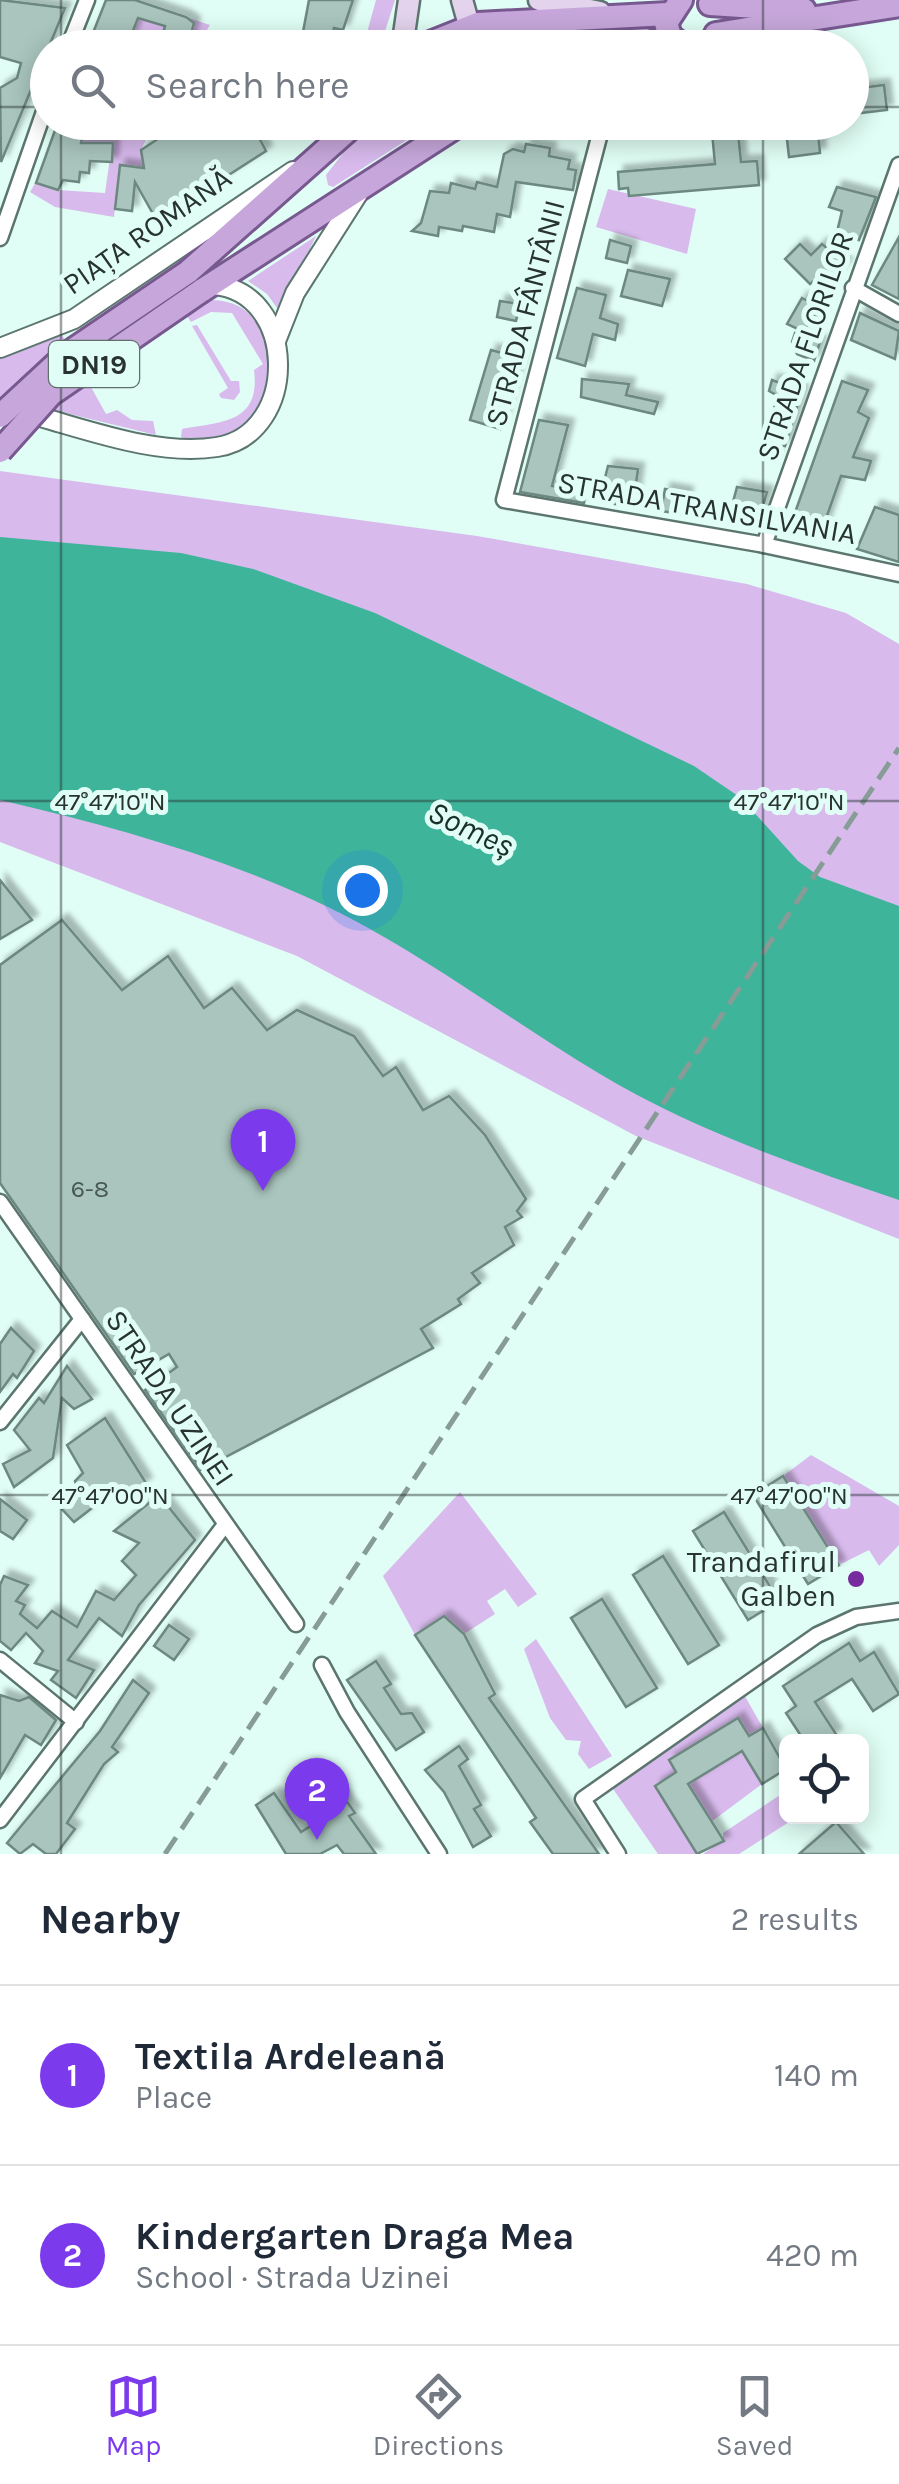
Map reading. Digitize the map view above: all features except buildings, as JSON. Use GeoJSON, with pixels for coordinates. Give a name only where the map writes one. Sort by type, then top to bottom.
{"type":"FeatureCollection","features":[{"type":"Feature","properties":{"kind":"main road"},"geometry":{"type":"LineString","coordinates":[[462,0],[471,30]]}},
{"type":"Feature","properties":{"kind":"main road"},"geometry":{"type":"LineString","coordinates":[[539,0],[622,16],[676,17]]}},
{"type":"Feature","properties":{"kind":"main road"},"geometry":{"type":"LineString","coordinates":[[707,1],[842,13]]}},
{"type":"Feature","properties":{"kind":"main road"},"geometry":{"type":"LineString","coordinates":[[707,1],[718,18],[713,30]]}},
{"type":"Feature","properties":{"kind":"main road"},"geometry":{"type":"LineString","coordinates":[[396,30],[408,4]]}},
{"type":"Feature","properties":{"kind":"main road"},"geometry":{"type":"LineString","coordinates":[[404,30],[408,4]]}},
{"type":"Feature","properties":{"kind":"main road"},"geometry":{"type":"LineString","coordinates":[[761,30],[899,5]]}},
{"type":"Feature","properties":{"kind":"main road"},"geometry":{"type":"LineString","coordinates":[[536,30],[622,16]]}},
{"type":"Feature","properties":{"kind":"main road","name":"PIAȚA ROMANĂ"},"geometry":{"type":"LineString","coordinates":[[200,283],[339,140]]}},
{"type":"Feature","properties":{"kind":"main road","name":"DN19"},"geometry":{"type":"LineString","coordinates":[[0,416],[67,354],[358,193],[432,140]]}},
{"type":"Feature","properties":{"kind":"main road","name":"DN19"},"geometry":{"type":"LineString","coordinates":[[0,451],[51,394],[200,283]]}},
{"type":"Feature","properties":{"kind":"street"},"geometry":{"type":"LineString","coordinates":[[75,30],[87,0]]}},
{"type":"Feature","properties":{"kind":"street"},"geometry":{"type":"LineString","coordinates":[[0,238],[34,140]]}},
{"type":"Feature","properties":{"kind":"street","name":"STRADA FÂNTÂNII"},"geometry":{"type":"LineString","coordinates":[[504,500],[598,140]]}},
{"type":"Feature","properties":{"kind":"street","name":"PIAȚA ROMANĂ"},"geometry":{"type":"LineString","coordinates":[[0,348],[74,319],[272,182],[325,155]]}},
{"type":"Feature","properties":{"kind":"street","name":"STRADA FLORILOR"},"geometry":{"type":"LineString","coordinates":[[764,545],[899,165]]}},
{"type":"Feature","properties":{"kind":"street"},"geometry":{"type":"LineString","coordinates":[[276,341],[295,292],[358,193]]}},
{"type":"Feature","properties":{"kind":"street"},"geometry":{"type":"LineString","coordinates":[[0,406],[120,438],[218,448],[238,441],[266,418],[277,374],[276,341],[268,315],[253,298],[238,289],[200,283]]}},
{"type":"Feature","properties":{"kind":"street"},"geometry":{"type":"LineString","coordinates":[[853,288],[899,314]]}},
{"type":"Feature","properties":{"kind":"street","name":"STRADA TRANSILVANIA"},"geometry":{"type":"LineString","coordinates":[[504,500],[764,545],[899,574]]}},
{"type":"Feature","properties":{"kind":"street","name":"STRADA UZINEI"},"geometry":{"type":"LineString","coordinates":[[0,1202],[296,1624]]}},
{"type":"Feature","properties":{"kind":"street"},"geometry":{"type":"LineString","coordinates":[[0,1422],[82,1319]]}},
{"type":"Feature","properties":{"kind":"street"},"geometry":{"type":"LineString","coordinates":[[0,1820],[224,1526]]}},
{"type":"Feature","properties":{"kind":"street"},"geometry":{"type":"LineString","coordinates":[[618,1854],[583,1800],[817,1635],[856,1617],[899,1611]]}},
{"type":"Feature","properties":{"kind":"street"},"geometry":{"type":"LineString","coordinates":[[0,1660],[76,1722]]}},
{"type":"Feature","properties":{"kind":"street"},"geometry":{"type":"LineString","coordinates":[[322,1665],[347,1712],[439,1854]]}},
{"type":"Feature","properties":{"kind":"shaded area"},"geometry":{"type":"Polygon","coordinates":[[[376,0],[395,0],[385,30],[368,30],[376,0]]]}},
{"type":"Feature","properties":{"kind":"shaded area"},"geometry":{"type":"Polygon","coordinates":[[[186,17],[210,25],[207,30],[192,30],[194,23],[186,17]]]}},
{"type":"Feature","properties":{"kind":"shaded area"},"geometry":{"type":"Polygon","coordinates":[[[137,18],[165,26],[164,30],[133,30],[137,18]]]}},
{"type":"Feature","properties":{"kind":"shaded area"},"geometry":{"type":"Polygon","coordinates":[[[661,21],[663,30],[482,30],[661,21]]]}},
{"type":"Feature","properties":{"kind":"shaded area"},"geometry":{"type":"Polygon","coordinates":[[[146,140],[141,150],[144,167],[120,165],[114,217],[55,207],[30,192],[37,180],[58,190],[105,193],[112,144],[81,143],[146,140]]]}},
{"type":"Feature","properties":{"kind":"shaded area"},"geometry":{"type":"Polygon","coordinates":[[[354,140],[407,140],[333,187],[328,185],[326,175],[354,140]]]}},
{"type":"Feature","properties":{"kind":"shaded area"},"geometry":{"type":"Polygon","coordinates":[[[608,189],[696,209],[687,254],[596,227],[608,189]]]}},
{"type":"Feature","properties":{"kind":"shaded area"},"geometry":{"type":"Polygon","coordinates":[[[316,236],[280,312],[267,294],[248,281],[316,236]]]}},
{"type":"Feature","properties":{"kind":"shaded area"},"geometry":{"type":"Polygon","coordinates":[[[212,300],[242,308],[260,327],[268,354],[267,383],[257,410],[239,431],[213,442],[181,437],[182,429],[223,421],[244,411],[251,401],[254,370],[263,364],[232,313],[211,312],[191,322],[187,316],[212,300]]]}},
{"type":"Feature","properties":{"kind":"shaded area"},"geometry":{"type":"Polygon","coordinates":[[[197,325],[231,381],[239,381],[240,392],[234,400],[219,394],[228,388],[192,326],[197,325]]]}},
{"type":"Feature","properties":{"kind":"shaded area"},"geometry":{"type":"Polygon","coordinates":[[[55,333],[62,335],[106,414],[117,410],[132,420],[153,421],[156,435],[0,397],[0,358],[55,333]]]}},
{"type":"Feature","properties":{"kind":"shaded area"},"geometry":{"type":"Polygon","coordinates":[[[0,471],[477,536],[747,584],[846,613],[899,644],[899,1239],[636,1136],[297,956],[0,842],[0,471]]]}},
{"type":"Feature","properties":{"kind":"shaded area"},"geometry":{"type":"Polygon","coordinates":[[[811,1455],[899,1506],[899,1545],[879,1566],[869,1550],[839,1565],[783,1476],[811,1455]]]}},
{"type":"Feature","properties":{"kind":"shaded area"},"geometry":{"type":"Polygon","coordinates":[[[460,1492],[537,1594],[518,1607],[505,1589],[487,1601],[495,1614],[464,1634],[444,1617],[415,1635],[383,1576],[460,1492]]]}},
{"type":"Feature","properties":{"kind":"shaded area"},"geometry":{"type":"Polygon","coordinates":[[[536,1639],[612,1756],[589,1769],[578,1754],[581,1741],[566,1740],[550,1718],[524,1649],[536,1639]]]}},
{"type":"Feature","properties":{"kind":"shaded area"},"geometry":{"type":"Polygon","coordinates":[[[742,1691],[763,1728],[749,1736],[737,1718],[670,1760],[676,1772],[655,1786],[697,1854],[658,1854],[609,1783],[742,1691]]]}},
{"type":"Feature","properties":{"kind":"shaded area"},"geometry":{"type":"Polygon","coordinates":[[[742,1751],[762,1784],[711,1822],[688,1784],[742,1751]]]}},
{"type":"Feature","properties":{"kind":"shaded area"},"geometry":{"type":"Polygon","coordinates":[[[779,1796],[779,1824],[786,1824],[739,1854],[703,1854],[723,1841],[723,1833],[779,1796]]]}},
{"type":"Feature","properties":{"kind":"water","name":"Someș"},"geometry":{"type":"Polygon","coordinates":[[[0,537],[181,553],[253,569],[375,613],[694,766],[741,798],[798,861],[820,877],[899,906],[899,1200],[746,1145],[635,1094],[380,934],[302,895],[153,840],[0,800],[0,537]]]}},
{"type":"Feature","properties":{"kind":"railway"},"geometry":{"type":"LineString","coordinates":[[165,1854],[899,748]]}},
{"type":"Feature","properties":{"kind":"place","name":"Textila Ardeleană"},"geometry":{"type":"Point","coordinates":[263,1191]}},
{"type":"Feature","properties":{"kind":"place","name":"Trandafirul Galben"},"geometry":{"type":"Point","coordinates":[856,1579]}},
{"type":"Feature","properties":{"kind":"place","name":"Kindergarten Draga Mea"},"geometry":{"type":"Point","coordinates":[317,1840]}}]}
